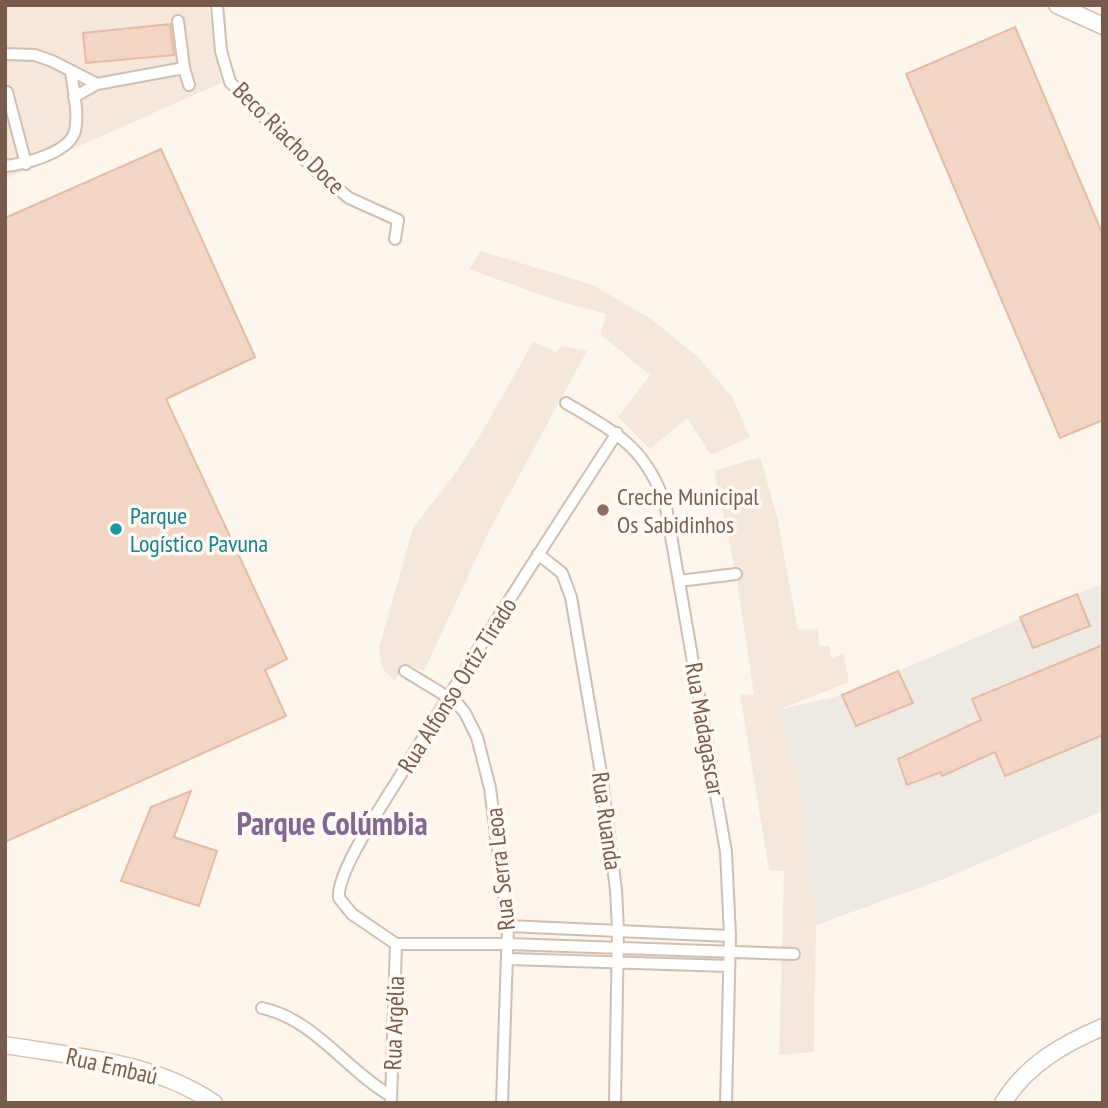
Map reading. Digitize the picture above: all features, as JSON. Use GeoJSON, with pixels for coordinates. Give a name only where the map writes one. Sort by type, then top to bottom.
{"type":"FeatureCollection","features":[{"type":"Feature","properties":{"kind":"street","name":"Beco Riacho Doce"},"geometry":{"type":"LineString","coordinates":[[217,5],[221,51],[230,82],[314,169],[349,198],[398,220],[395,239]]}},
{"type":"Feature","properties":{"kind":"street"},"geometry":{"type":"LineString","coordinates":[[1057,5],[1103,26]]}},
{"type":"Feature","properties":{"kind":"street"},"geometry":{"type":"LineString","coordinates":[[178,21],[184,68],[190,85]]}},
{"type":"Feature","properties":{"kind":"street"},"geometry":{"type":"LineString","coordinates":[[5,54],[35,55],[97,84]]}},
{"type":"Feature","properties":{"kind":"street"},"geometry":{"type":"LineString","coordinates":[[74,96],[97,84],[184,68]]}},
{"type":"Feature","properties":{"kind":"street"},"geometry":{"type":"LineString","coordinates":[[5,166],[26,164],[42,158],[71,139],[75,126],[71,71]]}},
{"type":"Feature","properties":{"kind":"street"},"geometry":{"type":"LineString","coordinates":[[7,92],[26,164]]}},
{"type":"Feature","properties":{"kind":"street","name":"Rua Madagascar"},"geometry":{"type":"LineString","coordinates":[[566,403],[617,433],[637,450],[654,474],[666,507],[724,840],[730,936],[726,1103]]}},
{"type":"Feature","properties":{"kind":"street","name":"Rua Alfonso Ortiz Tirado"},"geometry":{"type":"LineString","coordinates":[[396,944],[344,907],[339,898],[339,887],[365,834],[448,698],[617,433]]}},
{"type":"Feature","properties":{"kind":"street","name":"Rua Ruanda"},"geometry":{"type":"LineString","coordinates":[[538,554],[562,573],[571,597],[612,849],[618,930],[615,1103]]}},
{"type":"Feature","properties":{"kind":"street"},"geometry":{"type":"LineString","coordinates":[[679,578],[736,574]]}},
{"type":"Feature","properties":{"kind":"street","name":"Rua Serra Leoa"},"geometry":{"type":"LineString","coordinates":[[405,671],[448,698],[465,713],[477,737],[484,762],[502,864],[508,926],[509,959],[502,1103]]}},
{"type":"Feature","properties":{"kind":"street"},"geometry":{"type":"LineString","coordinates":[[508,926],[730,936]]}},
{"type":"Feature","properties":{"kind":"street"},"geometry":{"type":"LineString","coordinates":[[396,944],[508,944],[794,954]]}},
{"type":"Feature","properties":{"kind":"street","name":"Rua Argélia"},"geometry":{"type":"LineString","coordinates":[[391,1099],[396,944]]}},
{"type":"Feature","properties":{"kind":"street"},"geometry":{"type":"LineString","coordinates":[[509,959],[729,966]]}},
{"type":"Feature","properties":{"kind":"street"},"geometry":{"type":"LineString","coordinates":[[262,1008],[278,1011],[299,1023],[350,1068],[391,1099]]}},
{"type":"Feature","properties":{"kind":"street"},"geometry":{"type":"LineString","coordinates":[[1003,1103],[1018,1082],[1039,1061],[1103,1027]]}},
{"type":"Feature","properties":{"kind":"street","name":"Rua Embaú"},"geometry":{"type":"LineString","coordinates":[[5,1045],[139,1068],[188,1088],[214,1103]]}},
{"type":"Feature","properties":{"kind":"shaded area"},"geometry":{"type":"Polygon","coordinates":[[[5,5],[208,5],[221,83],[5,179],[5,5]]]}},
{"type":"Feature","properties":{"kind":"shaded area"},"geometry":{"type":"Polygon","coordinates":[[[481,251],[593,285],[651,319],[699,358],[732,397],[750,437],[711,455],[687,418],[650,449],[618,417],[650,375],[600,334],[607,314],[561,302],[469,269],[481,251]]]}},
{"type":"Feature","properties":{"kind":"shaded area"},"geometry":{"type":"Polygon","coordinates":[[[533,342],[556,352],[561,346],[587,351],[488,533],[424,671],[405,663],[395,681],[382,668],[379,648],[413,528],[454,475],[484,429],[533,342]]]}},
{"type":"Feature","properties":{"kind":"shaded area"},"geometry":{"type":"Polygon","coordinates":[[[760,457],[777,517],[798,630],[818,629],[819,646],[830,646],[831,658],[844,654],[849,682],[778,710],[798,775],[808,839],[816,925],[814,1052],[779,1055],[784,871],[769,870],[740,695],[754,694],[735,569],[714,471],[760,457]]]}},
{"type":"Feature","properties":{"kind":"shaded area"},"geometry":{"type":"Polygon","coordinates":[[[1103,583],[1103,811],[946,878],[816,925],[808,839],[798,775],[778,710],[842,695],[1103,583]]]}},
{"type":"Feature","properties":{"kind":"building"},"geometry":{"type":"Polygon","coordinates":[[[170,24],[174,55],[86,63],[83,33],[170,24]]]}},
{"type":"Feature","properties":{"kind":"building"},"geometry":{"type":"Polygon","coordinates":[[[1015,27],[1103,235],[1103,420],[1060,438],[906,74],[1015,27]]]}},
{"type":"Feature","properties":{"kind":"building","name":"Parque Logístico Pavuna"},"geometry":{"type":"Polygon","coordinates":[[[161,149],[255,357],[166,399],[287,659],[265,670],[286,716],[5,842],[5,218],[161,149]]]}},
{"type":"Feature","properties":{"kind":"building"},"geometry":{"type":"Polygon","coordinates":[[[1077,594],[1090,626],[1033,648],[1020,617],[1077,594]]]}},
{"type":"Feature","properties":{"kind":"building"},"geometry":{"type":"Polygon","coordinates":[[[1103,645],[1103,735],[1005,776],[995,752],[942,776],[941,772],[907,785],[898,759],[981,720],[972,699],[1103,645]]]}},
{"type":"Feature","properties":{"kind":"building"},"geometry":{"type":"Polygon","coordinates":[[[898,671],[913,703],[856,726],[842,695],[898,671]]]}},
{"type":"Feature","properties":{"kind":"building"},"geometry":{"type":"Polygon","coordinates":[[[191,791],[174,837],[217,851],[199,906],[121,881],[151,807],[191,791]]]}},
{"type":"Feature","properties":{"kind":"place","name":"Creche Municipal Os Sabidinhos"},"geometry":{"type":"Point","coordinates":[603,510]}},
{"type":"Feature","properties":{"kind":"place","name":"Parque Logístico Pavuna"},"geometry":{"type":"Point","coordinates":[116,529]}},
{"type":"Feature","properties":{"kind":"district","name":"Parque Colúmbia"},"geometry":{"type":"Point","coordinates":[332,823]}}]}
